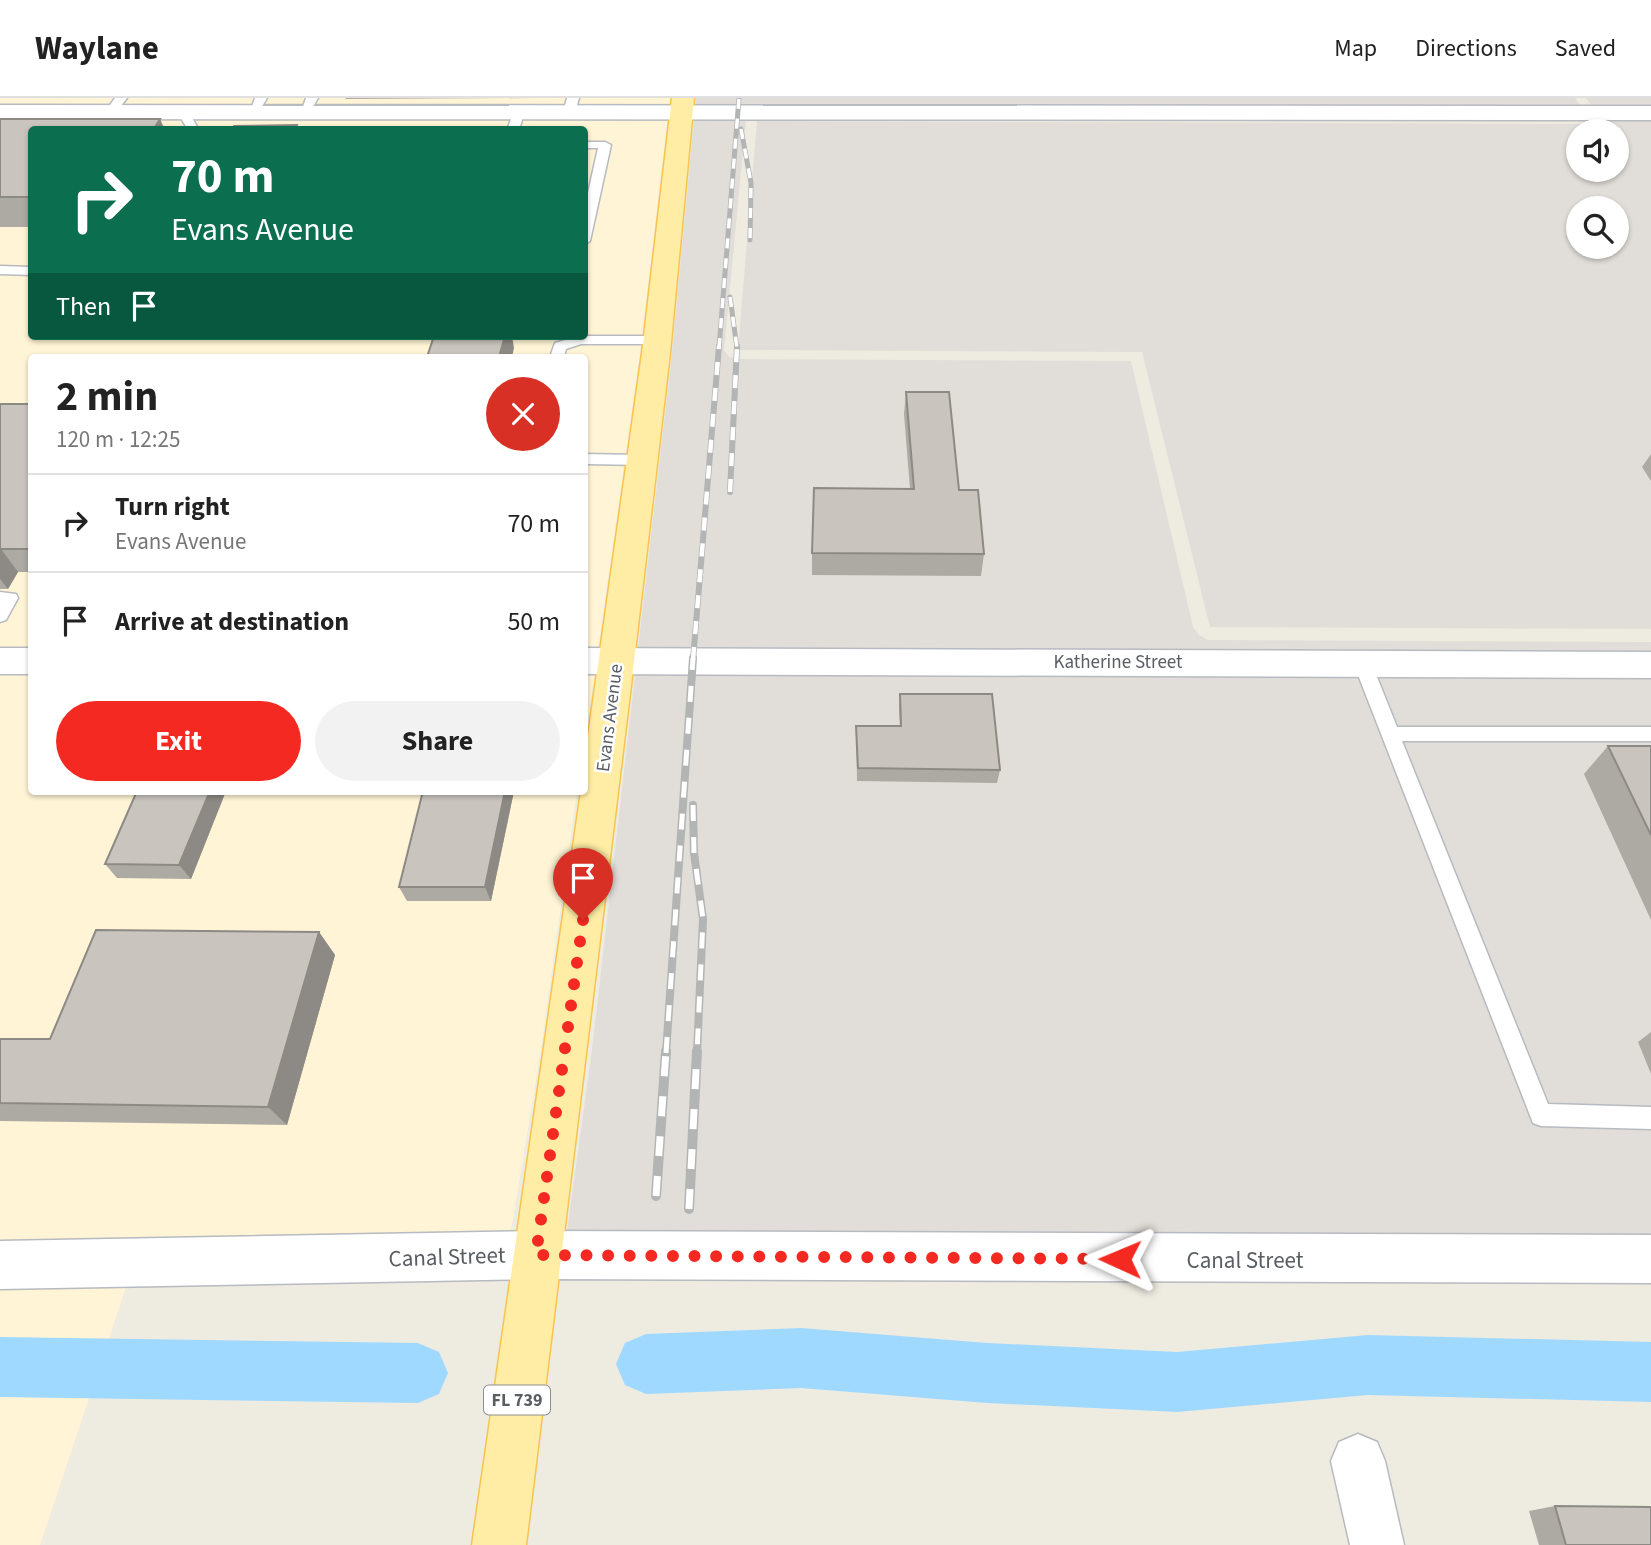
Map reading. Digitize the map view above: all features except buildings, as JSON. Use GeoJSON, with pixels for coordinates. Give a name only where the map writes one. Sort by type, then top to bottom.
{"type":"FeatureCollection","features":[{"type":"Feature","properties":{"kind":"main road","name":"Evans Avenue"},"geometry":{"type":"LineString","coordinates":[[588,780],[601,661],[643,460],[682,105]]}},
{"type":"Feature","properties":{"kind":"main road","name":"Evans Avenue"},"geometry":{"type":"LineString","coordinates":[[499,1545],[536,1255],[586,795]]}},
{"type":"Feature","properties":{"kind":"street"},"geometry":{"type":"LineString","coordinates":[[8,112],[116,105],[189,121],[257,105],[308,105],[516,121],[571,105],[1651,113]]}},
{"type":"Feature","properties":{"kind":"street"},"geometry":{"type":"LineString","coordinates":[[0,661],[28,661]]}},
{"type":"Feature","properties":{"kind":"street","name":"Katherine Street"},"geometry":{"type":"LineString","coordinates":[[601,661],[1362,662],[1651,666]]}},
{"type":"Feature","properties":{"kind":"street","name":"Canal Street"},"geometry":{"type":"LineString","coordinates":[[0,1265],[172,1264],[536,1255],[1315,1261],[1651,1259]]}},
{"type":"Feature","properties":{"kind":"street"},"geometry":{"type":"LineString","coordinates":[[1358,1461],[1377,1545]]}},
{"type":"Feature","properties":{"kind":"lane"},"geometry":{"type":"LineString","coordinates":[[0,130],[8,112]]}},
{"type":"Feature","properties":{"kind":"lane"},"geometry":{"type":"LineString","coordinates":[[588,145],[605,145],[588,223]]}},
{"type":"Feature","properties":{"kind":"lane"},"geometry":{"type":"LineString","coordinates":[[0,271],[28,271]]}},
{"type":"Feature","properties":{"kind":"lane"},"geometry":{"type":"LineString","coordinates":[[558,354],[560,346],[580,340]]}},
{"type":"Feature","properties":{"kind":"lane"},"geometry":{"type":"LineString","coordinates":[[588,340],[657,340]]}},
{"type":"Feature","properties":{"kind":"lane"},"geometry":{"type":"LineString","coordinates":[[588,460],[643,460]]}},
{"type":"Feature","properties":{"kind":"lane"},"geometry":{"type":"LineString","coordinates":[[0,598],[10,598],[0,616]]}},
{"type":"Feature","properties":{"kind":"lane"},"geometry":{"type":"LineString","coordinates":[[1362,662],[1541,1115],[1651,1118]]}},
{"type":"Feature","properties":{"kind":"lane"},"geometry":{"type":"LineString","coordinates":[[1390,734],[1651,734]]}},
{"type":"Feature","properties":{"kind":"shaded area"},"geometry":{"type":"Polygon","coordinates":[[[0,98],[670,98],[640,353],[588,720],[588,354],[28,354],[28,795],[576,795],[541,1050],[505,1267],[132,1269],[40,1545],[0,1545],[0,98]]]}},
{"type":"Feature","properties":{"kind":"shaded area"},"geometry":{"type":"Polygon","coordinates":[[[696,98],[1575,98],[1589,117],[746,119],[724,350],[729,357],[737,359],[1131,361],[1193,627],[1199,635],[1208,640],[1651,642],[1651,1264],[562,1267],[592,1050],[672,353],[696,98]]]}},
{"type":"Feature","properties":{"kind":"shaded area"},"geometry":{"type":"Polygon","coordinates":[[[1586,98],[1651,98],[1651,629],[1210,627],[1142,352],[738,350],[757,121],[1566,124],[1566,182],[1629,182],[1629,119],[1601,119],[1586,98]]]}},
{"type":"Feature","properties":{"kind":"waterway"},"geometry":{"type":"LineString","coordinates":[[646,1364],[801,1358],[987,1373],[1177,1382],[1368,1365],[1651,1372]]}},
{"type":"Feature","properties":{"kind":"waterway"},"geometry":{"type":"LineString","coordinates":[[0,1367],[418,1373]]}},
{"type":"Feature","properties":{"kind":"railway"},"geometry":{"type":"LineString","coordinates":[[719,348],[739,98]]}},
{"type":"Feature","properties":{"kind":"railway"},"geometry":{"type":"LineString","coordinates":[[741,129],[751,183],[750,240]]}},
{"type":"Feature","properties":{"kind":"railway"},"geometry":{"type":"LineString","coordinates":[[730,297],[737,347]]}},
{"type":"Feature","properties":{"kind":"railway"},"geometry":{"type":"LineString","coordinates":[[693,660],[719,346]]}},
{"type":"Feature","properties":{"kind":"railway"},"geometry":{"type":"LineString","coordinates":[[730,492],[737,347]]}},
{"type":"Feature","properties":{"kind":"railway"},"geometry":{"type":"LineString","coordinates":[[666,1053],[693,658]]}},
{"type":"Feature","properties":{"kind":"railway"},"geometry":{"type":"LineString","coordinates":[[693,805],[694,853],[703,919],[697,1053]]}},
{"type":"Feature","properties":{"kind":"railway"},"geometry":{"type":"LineString","coordinates":[[656,1196],[666,1051]]}},
{"type":"Feature","properties":{"kind":"railway"},"geometry":{"type":"LineString","coordinates":[[689,1209],[697,1051]]}},
{"type":"Feature","properties":{"kind":"route"},"geometry":{"type":"LineString","coordinates":[[583,920],[536,1255],[1120,1259]]}}]}
